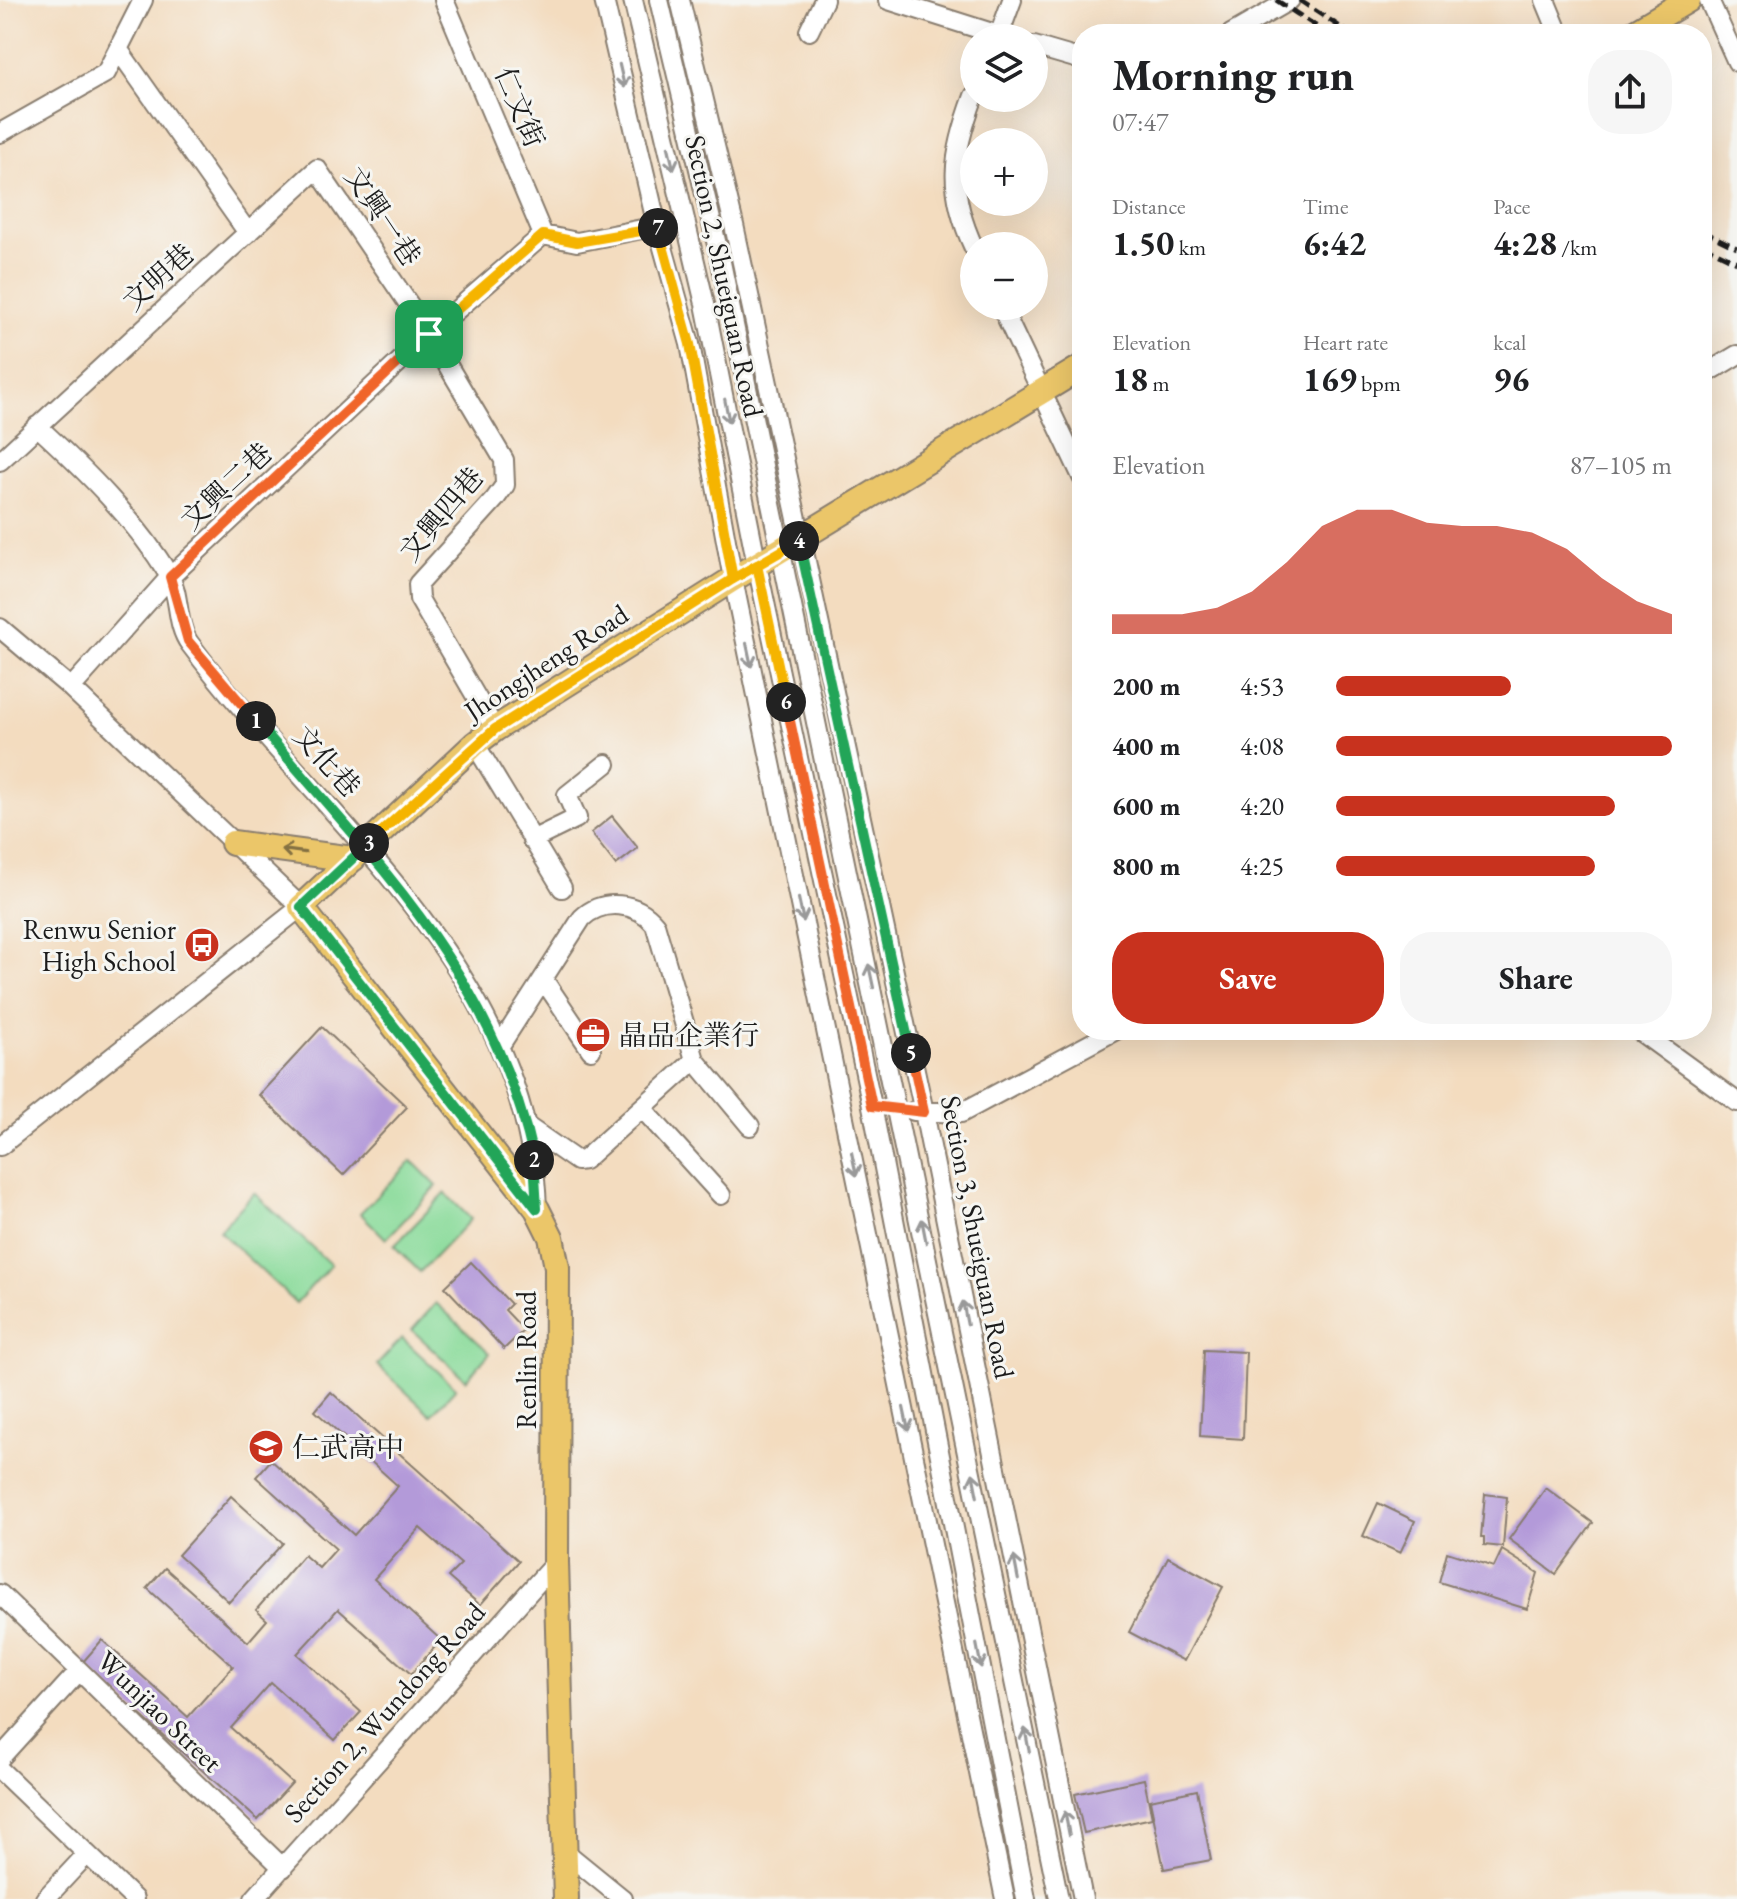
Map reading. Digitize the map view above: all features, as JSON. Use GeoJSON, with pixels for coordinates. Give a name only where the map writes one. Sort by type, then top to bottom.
{"type":"FeatureCollection","features":[{"type":"Feature","properties":{"kind":"main road"},"geometry":{"type":"LineString","coordinates":[[1648,24],[1688,0]]}},
{"type":"Feature","properties":{"kind":"main road","name":"Jhongjheng Road"},"geometry":{"type":"LineString","coordinates":[[301,907],[475,744],[495,729],[733,579],[1072,373]]}},
{"type":"Feature","properties":{"kind":"main road"},"geometry":{"type":"LineString","coordinates":[[233,843],[360,852]]}},
{"type":"Feature","properties":{"kind":"main road","name":"Renlin Road"},"geometry":{"type":"LineString","coordinates":[[301,907],[537,1209],[551,1237],[557,1267],[556,1562],[566,1899]]}},
{"type":"Feature","properties":{"kind":"street"},"geometry":{"type":"LineString","coordinates":[[0,133],[106,73],[143,0]]}},
{"type":"Feature","properties":{"kind":"street","name":"仁文街"},"geometry":{"type":"LineString","coordinates":[[444,0],[543,235]]}},
{"type":"Feature","properties":{"kind":"street","name":"Section 2, Shueiguan Road"},"geometry":{"type":"LineString","coordinates":[[604,0],[657,226],[690,344],[733,579]]}},
{"type":"Feature","properties":{"kind":"street","name":"Section 2, Shueiguan Road"},"geometry":{"type":"LineString","coordinates":[[633,0],[705,304],[757,565]]}},
{"type":"Feature","properties":{"kind":"street","name":"Section 2, Shueiguan Road"},"geometry":{"type":"LineString","coordinates":[[659,0],[790,546]]}},
{"type":"Feature","properties":{"kind":"street","name":"Section 2, Shueiguan Road"},"geometry":{"type":"LineString","coordinates":[[680,0],[734,225],[790,546]]}},
{"type":"Feature","properties":{"kind":"street"},"geometry":{"type":"LineString","coordinates":[[809,31],[824,0]]}},
{"type":"Feature","properties":{"kind":"street"},"geometry":{"type":"LineString","coordinates":[[888,0],[961,24]]}},
{"type":"Feature","properties":{"kind":"street"},"geometry":{"type":"LineString","coordinates":[[1005,24],[1012,0]]}},
{"type":"Feature","properties":{"kind":"street"},"geometry":{"type":"LineString","coordinates":[[1248,24],[1290,0]]}},
{"type":"Feature","properties":{"kind":"street"},"geometry":{"type":"LineString","coordinates":[[1545,0],[1555,24]]}},
{"type":"Feature","properties":{"kind":"street"},"geometry":{"type":"LineString","coordinates":[[1709,0],[1737,62]]}},
{"type":"Feature","properties":{"kind":"street"},"geometry":{"type":"LineString","coordinates":[[118,49],[248,233]]}},
{"type":"Feature","properties":{"kind":"street"},"geometry":{"type":"LineString","coordinates":[[1048,50],[1072,57]]}},
{"type":"Feature","properties":{"kind":"street"},"geometry":{"type":"LineString","coordinates":[[968,112],[961,131],[954,194],[968,232]]}},
{"type":"Feature","properties":{"kind":"street","name":"文明巷"},"geometry":{"type":"LineString","coordinates":[[0,461],[317,169]]}},
{"type":"Feature","properties":{"kind":"street","name":"文興一巷"},"geometry":{"type":"LineString","coordinates":[[317,169],[429,334]]}},
{"type":"Feature","properties":{"kind":"street"},"geometry":{"type":"LineString","coordinates":[[543,235],[577,242],[657,226]]}},
{"type":"Feature","properties":{"kind":"street","name":"文興二巷"},"geometry":{"type":"LineString","coordinates":[[71,688],[170,577],[429,334],[543,235]]}},
{"type":"Feature","properties":{"kind":"street"},"geometry":{"type":"LineString","coordinates":[[1007,320],[1072,457]]}},
{"type":"Feature","properties":{"kind":"street","name":"文興四巷"},"geometry":{"type":"LineString","coordinates":[[429,334],[504,460],[508,472],[505,485],[495,499],[418,584],[419,599],[495,729]]}},
{"type":"Feature","properties":{"kind":"street"},"geometry":{"type":"LineString","coordinates":[[1712,370],[1737,355]]}},
{"type":"Feature","properties":{"kind":"street","name":"文化巷"},"geometry":{"type":"LineString","coordinates":[[37,426],[96,480],[170,577],[188,641],[360,852],[396,881],[459,970],[499,1047],[528,1127],[535,1164],[537,1209]]}},
{"type":"Feature","properties":{"kind":"street","name":"Section 3, Shueiguan Road"},"geometry":{"type":"LineString","coordinates":[[790,546],[899,1110],[1059,1899]]}},
{"type":"Feature","properties":{"kind":"street","name":"Section 3, Shueiguan Road"},"geometry":{"type":"LineString","coordinates":[[790,546],[924,1112],[1083,1899]]}},
{"type":"Feature","properties":{"kind":"street"},"geometry":{"type":"LineString","coordinates":[[757,565],[872,1106],[1026,1899]]}},
{"type":"Feature","properties":{"kind":"street"},"geometry":{"type":"LineString","coordinates":[[733,579],[1005,1899]]}},
{"type":"Feature","properties":{"kind":"street"},"geometry":{"type":"LineString","coordinates":[[0,628],[71,688],[301,907],[0,1146]]}},
{"type":"Feature","properties":{"kind":"street"},"geometry":{"type":"LineString","coordinates":[[475,744],[562,888]]}},
{"type":"Feature","properties":{"kind":"street"},"geometry":{"type":"LineString","coordinates":[[532,840],[577,818],[567,795],[606,764]]}},
{"type":"Feature","properties":{"kind":"street"},"geometry":{"type":"LineString","coordinates":[[499,1047],[582,918],[594,906],[612,904],[648,916],[655,924],[695,1060],[750,1126]]}},
{"type":"Feature","properties":{"kind":"street"},"geometry":{"type":"LineString","coordinates":[[543,979],[591,1050]]}},
{"type":"Feature","properties":{"kind":"street"},"geometry":{"type":"LineString","coordinates":[[872,1106],[961,1113],[1097,1040]]}},
{"type":"Feature","properties":{"kind":"street"},"geometry":{"type":"LineString","coordinates":[[1652,1040],[1737,1102]]}},
{"type":"Feature","properties":{"kind":"street"},"geometry":{"type":"LineString","coordinates":[[528,1127],[577,1161],[584,1160],[695,1060]]}},
{"type":"Feature","properties":{"kind":"street"},"geometry":{"type":"LineString","coordinates":[[642,1108],[721,1195]]}},
{"type":"Feature","properties":{"kind":"street","name":"Section 2, Wundong Road"},"geometry":{"type":"LineString","coordinates":[[254,1899],[556,1562]]}},
{"type":"Feature","properties":{"kind":"street","name":"Wunjiao Street"},"geometry":{"type":"LineString","coordinates":[[0,1594],[283,1868]]}},
{"type":"Feature","properties":{"kind":"street"},"geometry":{"type":"LineString","coordinates":[[0,1758],[79,1671]]}},
{"type":"Feature","properties":{"kind":"street"},"geometry":{"type":"LineString","coordinates":[[0,1770],[134,1899]]}},
{"type":"Feature","properties":{"kind":"street"},"geometry":{"type":"LineString","coordinates":[[564,1851],[623,1899]]}},
{"type":"Feature","properties":{"kind":"street"},"geometry":{"type":"LineString","coordinates":[[45,1899],[87,1854]]}},
{"type":"Feature","properties":{"kind":"green space"},"geometry":{"type":"Polygon","coordinates":[[[412,1161],[437,1186],[386,1239],[360,1213],[412,1161]]]}},
{"type":"Feature","properties":{"kind":"green space"},"geometry":{"type":"Polygon","coordinates":[[[254,1193],[331,1265],[296,1303],[219,1231],[254,1193]]]}},
{"type":"Feature","properties":{"kind":"green space"},"geometry":{"type":"Polygon","coordinates":[[[445,1193],[471,1219],[420,1272],[394,1246],[445,1193]]]}},
{"type":"Feature","properties":{"kind":"green space"},"geometry":{"type":"Polygon","coordinates":[[[436,1303],[490,1353],[466,1380],[412,1330],[436,1303]]]}},
{"type":"Feature","properties":{"kind":"green space"},"geometry":{"type":"Polygon","coordinates":[[[402,1338],[456,1388],[431,1415],[377,1365],[402,1338]]]}},
{"type":"Feature","properties":{"kind":"building"},"geometry":{"type":"Polygon","coordinates":[[[612,816],[638,848],[616,865],[591,833],[612,816]]]}},
{"type":"Feature","properties":{"kind":"building"},"geometry":{"type":"Polygon","coordinates":[[[322,1027],[407,1107],[343,1175],[259,1095],[322,1027]]]}},
{"type":"Feature","properties":{"kind":"building"},"geometry":{"type":"Polygon","coordinates":[[[471,1262],[511,1304],[505,1310],[524,1330],[504,1349],[445,1287],[471,1262]]]}},
{"type":"Feature","properties":{"kind":"building"},"geometry":{"type":"Polygon","coordinates":[[[1204,1350],[1246,1352],[1243,1439],[1200,1436],[1204,1350]]]}},
{"type":"Feature","properties":{"kind":"building"},"geometry":{"type":"Polygon","coordinates":[[[331,1392],[519,1561],[480,1605],[448,1577],[461,1564],[420,1528],[374,1579],[441,1640],[411,1674],[338,1609],[297,1654],[361,1712],[335,1740],[271,1683],[231,1728],[292,1783],[258,1820],[82,1663],[102,1640],[188,1717],[233,1666],[147,1588],[165,1568],[248,1642],[267,1620],[256,1610],[304,1555],[319,1568],[336,1549],[256,1477],[271,1460],[354,1535],[398,1486],[315,1411],[331,1392]]]}},
{"type":"Feature","properties":{"kind":"building"},"geometry":{"type":"Polygon","coordinates":[[[1546,1488],[1593,1523],[1556,1574],[1509,1539],[1546,1488]]]}},
{"type":"Feature","properties":{"kind":"building"},"geometry":{"type":"Polygon","coordinates":[[[1485,1494],[1507,1497],[1503,1547],[1484,1545],[1484,1537],[1481,1537],[1485,1494]]]}},
{"type":"Feature","properties":{"kind":"building"},"geometry":{"type":"Polygon","coordinates":[[[231,1496],[283,1543],[229,1602],[178,1555],[231,1496]]]}},
{"type":"Feature","properties":{"kind":"building"},"geometry":{"type":"Polygon","coordinates":[[[1378,1503],[1415,1521],[1400,1553],[1363,1536],[1378,1503]]]}},
{"type":"Feature","properties":{"kind":"building"},"geometry":{"type":"Polygon","coordinates":[[[1502,1550],[1538,1573],[1527,1609],[1439,1582],[1447,1552],[1494,1567],[1502,1550]]]}},
{"type":"Feature","properties":{"kind":"building"},"geometry":{"type":"Polygon","coordinates":[[[1168,1557],[1223,1587],[1184,1661],[1129,1632],[1168,1557]]]}},
{"type":"Feature","properties":{"kind":"building"},"geometry":{"type":"Polygon","coordinates":[[[1144,1779],[1152,1818],[1084,1833],[1075,1794],[1144,1779]]]}},
{"type":"Feature","properties":{"kind":"building"},"geometry":{"type":"Polygon","coordinates":[[[1197,1790],[1211,1860],[1164,1869],[1150,1800],[1197,1790]]]}},
{"type":"Feature","properties":{"kind":"railway"},"geometry":{"type":"LineString","coordinates":[[1276,0],[1313,24]]}},
{"type":"Feature","properties":{"kind":"railway"},"geometry":{"type":"LineString","coordinates":[[1299,0],[1336,24]]}},
{"type":"Feature","properties":{"kind":"railway"},"geometry":{"type":"LineString","coordinates":[[1712,236],[1737,248]]}},
{"type":"Feature","properties":{"kind":"railway"},"geometry":{"type":"LineString","coordinates":[[1712,250],[1737,262]]}},
{"type":"Feature","properties":{"kind":"place","name":"Renwu Senior High School"},"geometry":{"type":"Point","coordinates":[202,945]}},
{"type":"Feature","properties":{"kind":"place","name":"晶品企業行"},"geometry":{"type":"Point","coordinates":[593,1035]}},
{"type":"Feature","properties":{"kind":"place","name":"仁武高中"},"geometry":{"type":"Point","coordinates":[266,1447]}},
{"type":"Feature","properties":{"kind":"route"},"geometry":{"type":"LineString","coordinates":[[429,334],[170,577],[182,629],[188,641],[279,749],[366,846],[396,881],[459,970],[499,1047],[528,1127],[535,1164],[537,1209],[347,970],[301,907],[320,890],[366,846],[475,744],[495,729],[733,579],[780,551],[801,540],[924,1112],[872,1106],[757,565],[733,579],[690,344],[657,226],[577,242],[543,235],[429,334]]}}]}
